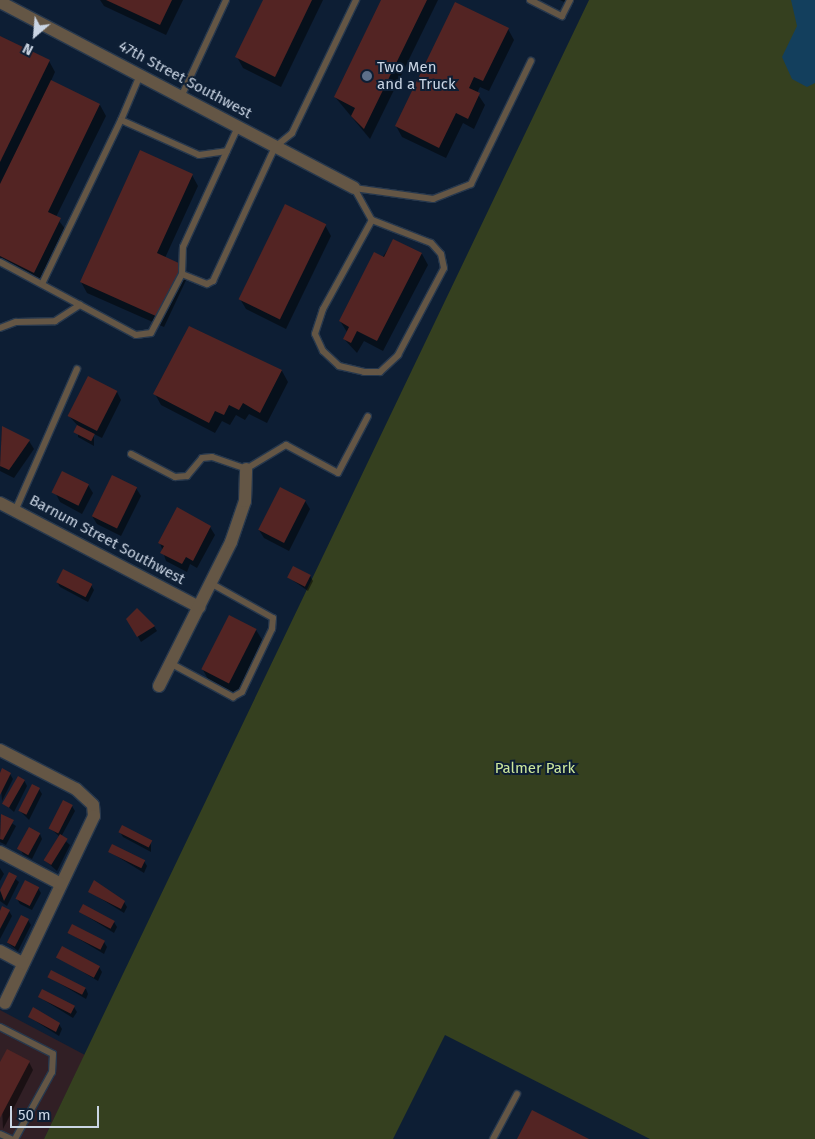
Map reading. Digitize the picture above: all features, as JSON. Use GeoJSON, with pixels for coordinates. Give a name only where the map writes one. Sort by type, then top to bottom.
{"type":"FeatureCollection","features":[{"type":"Feature","properties":{"kind":"street","name":"47th Street Southwest"},"geometry":{"type":"LineString","coordinates":[[0,2],[354,188]]}},
{"type":"Feature","properties":{"kind":"street"},"geometry":{"type":"LineString","coordinates":[[159,686],[241,514],[246,469]]}},
{"type":"Feature","properties":{"kind":"street","name":"Barnum Street Southwest"},"geometry":{"type":"LineString","coordinates":[[0,503],[198,606]]}},
{"type":"Feature","properties":{"kind":"street"},"geometry":{"type":"LineString","coordinates":[[0,750],[76,789],[94,805],[94,816],[5,1003]]}},
{"type":"Feature","properties":{"kind":"street"},"geometry":{"type":"LineString","coordinates":[[0,852],[61,884]]}},
{"type":"Feature","properties":{"kind":"street"},"geometry":{"type":"LineString","coordinates":[[0,951],[23,963]]}},
{"type":"Feature","properties":{"kind":"lane"},"geometry":{"type":"LineString","coordinates":[[181,97],[226,0]]}},
{"type":"Feature","properties":{"kind":"lane"},"geometry":{"type":"LineString","coordinates":[[182,274],[206,284],[213,281],[276,146],[292,133],[356,0]]}},
{"type":"Feature","properties":{"kind":"lane"},"geometry":{"type":"LineString","coordinates":[[530,0],[562,16],[570,0]]}},
{"type":"Feature","properties":{"kind":"lane"},"geometry":{"type":"LineString","coordinates":[[354,188],[433,199],[471,184],[531,61]]}},
{"type":"Feature","properties":{"kind":"lane"},"geometry":{"type":"LineString","coordinates":[[42,284],[121,120],[140,75]]}},
{"type":"Feature","properties":{"kind":"lane"},"geometry":{"type":"LineString","coordinates":[[121,120],[199,155],[227,151]]}},
{"type":"Feature","properties":{"kind":"lane"},"geometry":{"type":"LineString","coordinates":[[0,262],[136,335],[151,332],[182,274],[183,247],[238,127]]}},
{"type":"Feature","properties":{"kind":"lane"},"geometry":{"type":"LineString","coordinates":[[354,188],[372,220],[431,243],[441,254],[444,268],[398,355],[380,372],[364,372],[340,366],[323,351],[315,334],[323,308],[372,220]]}},
{"type":"Feature","properties":{"kind":"lane"},"geometry":{"type":"LineString","coordinates":[[0,328],[16,322],[55,321],[80,305]]}},
{"type":"Feature","properties":{"kind":"lane"},"geometry":{"type":"LineString","coordinates":[[15,511],[77,369]]}},
{"type":"Feature","properties":{"kind":"lane"},"geometry":{"type":"LineString","coordinates":[[131,454],[175,477],[187,476],[202,458],[212,457],[246,469],[286,445],[338,473],[368,416]]}},
{"type":"Feature","properties":{"kind":"lane"},"geometry":{"type":"LineString","coordinates":[[170,663],[233,697],[242,692],[273,618],[210,582]]}},
{"type":"Feature","properties":{"kind":"lane"},"geometry":{"type":"LineString","coordinates":[[0,1027],[52,1054],[52,1072],[15,1139]]}},
{"type":"Feature","properties":{"kind":"lane"},"geometry":{"type":"LineString","coordinates":[[493,1139],[517,1094]]}},
{"type":"Feature","properties":{"kind":"lane"},"geometry":{"type":"LineString","coordinates":[[0,1134],[12,1139]]}},
{"type":"Feature","properties":{"kind":"shaded area"},"geometry":{"type":"Polygon","coordinates":[[[0,1010],[85,1055],[44,1139],[0,1139],[0,1010]]]}},
{"type":"Feature","properties":{"kind":"green space","name":"Palmer Park"},"geometry":{"type":"Polygon","coordinates":[[[589,0],[815,0],[815,1139],[650,1139],[445,1035],[393,1139],[44,1139],[589,0]]]}},
{"type":"Feature","properties":{"kind":"water"},"geometry":{"type":"Polygon","coordinates":[[[791,0],[815,0],[815,83],[807,87],[792,79],[782,57],[797,26],[791,0]]]}},
{"type":"Feature","properties":{"kind":"building"},"geometry":{"type":"Polygon","coordinates":[[[106,0],[172,0],[160,25],[106,0]]]}},
{"type":"Feature","properties":{"kind":"building"},"geometry":{"type":"Polygon","coordinates":[[[263,0],[312,0],[275,77],[235,57],[263,0]]]}},
{"type":"Feature","properties":{"kind":"building"},"geometry":{"type":"Polygon","coordinates":[[[381,0],[427,0],[364,129],[351,116],[355,108],[334,97],[381,0]]]}},
{"type":"Feature","properties":{"kind":"building"},"geometry":{"type":"Polygon","coordinates":[[[455,2],[509,28],[483,81],[474,77],[469,88],[480,93],[468,119],[456,113],[439,148],[395,126],[455,2]]]}},
{"type":"Feature","properties":{"kind":"building"},"geometry":{"type":"Polygon","coordinates":[[[0,36],[50,60],[0,162],[0,36]]]}},
{"type":"Feature","properties":{"kind":"building"},"geometry":{"type":"Polygon","coordinates":[[[51,80],[100,104],[48,212],[61,218],[34,273],[0,256],[0,184],[51,80]]]}},
{"type":"Feature","properties":{"kind":"building"},"geometry":{"type":"Polygon","coordinates":[[[140,150],[193,174],[157,253],[183,265],[158,317],[80,282],[140,150]]]}},
{"type":"Feature","properties":{"kind":"building"},"geometry":{"type":"Polygon","coordinates":[[[285,204],[326,224],[280,319],[239,299],[285,204]]]}},
{"type":"Feature","properties":{"kind":"building"},"geometry":{"type":"Polygon","coordinates":[[[393,239],[422,253],[377,341],[357,331],[351,343],[343,339],[349,327],[339,321],[374,252],[384,257],[393,239]]]}},
{"type":"Feature","properties":{"kind":"building"},"geometry":{"type":"Polygon","coordinates":[[[189,326],[282,370],[260,413],[243,403],[239,410],[229,405],[224,415],[215,411],[209,423],[153,394],[189,326]]]}},
{"type":"Feature","properties":{"kind":"building"},"geometry":{"type":"Polygon","coordinates":[[[88,376],[117,391],[97,431],[68,416],[88,376]]]}},
{"type":"Feature","properties":{"kind":"building"},"geometry":{"type":"Polygon","coordinates":[[[77,425],[95,434],[91,441],[73,432],[77,425]]]}},
{"type":"Feature","properties":{"kind":"building"},"geometry":{"type":"Polygon","coordinates":[[[2,426],[30,440],[9,470],[0,466],[2,426]]]}},
{"type":"Feature","properties":{"kind":"building"},"geometry":{"type":"Polygon","coordinates":[[[62,471],[89,484],[78,506],[51,493],[62,471]]]}},
{"type":"Feature","properties":{"kind":"building"},"geometry":{"type":"Polygon","coordinates":[[[112,475],[137,487],[117,529],[92,516],[112,475]]]}},
{"type":"Feature","properties":{"kind":"building"},"geometry":{"type":"Polygon","coordinates":[[[280,487],[306,500],[284,543],[258,530],[280,487]]]}},
{"type":"Feature","properties":{"kind":"building"},"geometry":{"type":"Polygon","coordinates":[[[177,507],[211,526],[193,561],[186,557],[182,564],[160,553],[164,546],[158,543],[177,507]]]}},
{"type":"Feature","properties":{"kind":"building"},"geometry":{"type":"Polygon","coordinates":[[[293,566],[311,575],[305,587],[287,578],[293,566]]]}},
{"type":"Feature","properties":{"kind":"building"},"geometry":{"type":"Polygon","coordinates":[[[63,569],[92,584],[86,597],[56,582],[63,569]]]}},
{"type":"Feature","properties":{"kind":"building"},"geometry":{"type":"Polygon","coordinates":[[[137,608],[155,626],[137,637],[126,619],[137,608]]]}},
{"type":"Feature","properties":{"kind":"building"},"geometry":{"type":"Polygon","coordinates":[[[229,615],[257,629],[229,683],[201,669],[229,615]]]}},
{"type":"Feature","properties":{"kind":"building"},"geometry":{"type":"Polygon","coordinates":[[[2,768],[11,773],[0,795],[0,773],[2,768]]]}},
{"type":"Feature","properties":{"kind":"building"},"geometry":{"type":"Polygon","coordinates":[[[18,776],[25,780],[9,808],[2,804],[18,776]]]}},
{"type":"Feature","properties":{"kind":"building"},"geometry":{"type":"Polygon","coordinates":[[[32,784],[40,788],[26,815],[18,811],[32,784]]]}},
{"type":"Feature","properties":{"kind":"building"},"geometry":{"type":"Polygon","coordinates":[[[63,800],[73,805],[58,834],[48,829],[63,800]]]}},
{"type":"Feature","properties":{"kind":"building"},"geometry":{"type":"Polygon","coordinates":[[[1,814],[14,820],[3,840],[0,839],[1,814]]]}},
{"type":"Feature","properties":{"kind":"building"},"geometry":{"type":"Polygon","coordinates":[[[122,825],[152,840],[149,848],[118,832],[122,825]]]}},
{"type":"Feature","properties":{"kind":"building"},"geometry":{"type":"Polygon","coordinates":[[[29,827],[40,833],[28,855],[17,849],[29,827]]]}},
{"type":"Feature","properties":{"kind":"building"},"geometry":{"type":"Polygon","coordinates":[[[60,834],[68,839],[51,865],[44,860],[60,834]]]}},
{"type":"Feature","properties":{"kind":"building"},"geometry":{"type":"Polygon","coordinates":[[[112,844],[145,860],[141,868],[108,852],[112,844]]]}},
{"type":"Feature","properties":{"kind":"building"},"geometry":{"type":"Polygon","coordinates":[[[9,872],[17,876],[4,901],[0,890],[9,872]]]}},
{"type":"Feature","properties":{"kind":"building"},"geometry":{"type":"Polygon","coordinates":[[[25,880],[39,887],[30,906],[15,899],[25,880]]]}},
{"type":"Feature","properties":{"kind":"building"},"geometry":{"type":"Polygon","coordinates":[[[94,880],[125,901],[121,909],[88,892],[94,880]]]}},
{"type":"Feature","properties":{"kind":"building"},"geometry":{"type":"Polygon","coordinates":[[[83,904],[115,921],[111,929],[79,912],[83,904]]]}},
{"type":"Feature","properties":{"kind":"building"},"geometry":{"type":"Polygon","coordinates":[[[2,906],[10,910],[0,929],[0,911],[2,906]]]}},
{"type":"Feature","properties":{"kind":"building"},"geometry":{"type":"Polygon","coordinates":[[[21,915],[29,919],[15,947],[7,943],[21,915]]]}},
{"type":"Feature","properties":{"kind":"building"},"geometry":{"type":"Polygon","coordinates":[[[72,924],[105,941],[100,950],[67,933],[72,924]]]}},
{"type":"Feature","properties":{"kind":"building"},"geometry":{"type":"Polygon","coordinates":[[[62,946],[100,966],[94,978],[56,957],[62,946]]]}},
{"type":"Feature","properties":{"kind":"building"},"geometry":{"type":"Polygon","coordinates":[[[51,970],[86,988],[82,995],[47,977],[51,970]]]}},
{"type":"Feature","properties":{"kind":"building"},"geometry":{"type":"Polygon","coordinates":[[[42,989],[75,1006],[71,1014],[38,997],[42,989]]]}},
{"type":"Feature","properties":{"kind":"building"},"geometry":{"type":"Polygon","coordinates":[[[33,1007],[60,1023],[56,1032],[28,1017],[33,1007]]]}},
{"type":"Feature","properties":{"kind":"building"},"geometry":{"type":"Polygon","coordinates":[[[7,1049],[30,1061],[0,1118],[0,1062],[7,1049]]]}},
{"type":"Feature","properties":{"kind":"building"},"geometry":{"type":"Polygon","coordinates":[[[532,1110],[589,1139],[517,1139],[532,1110]]]}},
{"type":"Feature","properties":{"kind":"place","name":"Two Men and a Truck"},"geometry":{"type":"Point","coordinates":[367,76]}}]}
